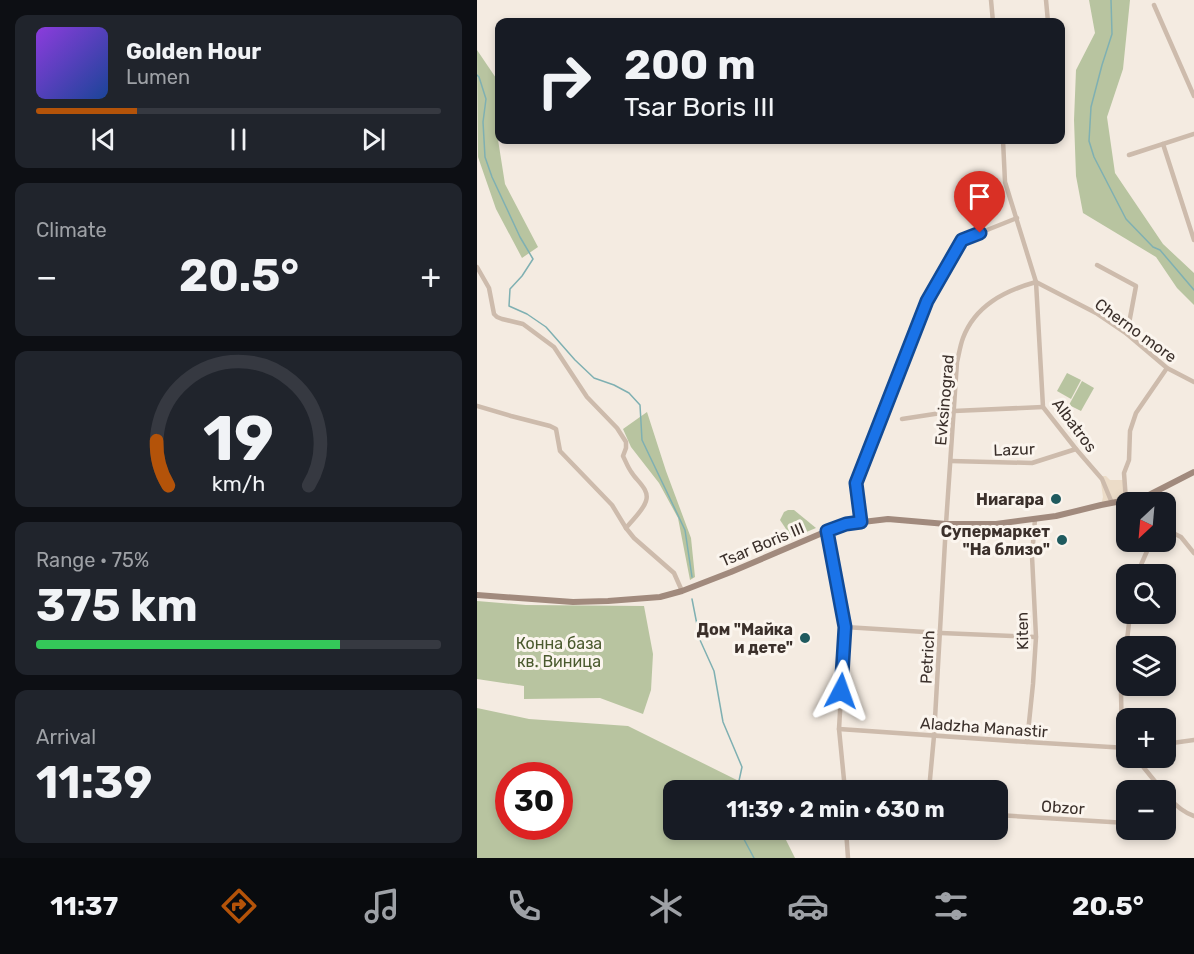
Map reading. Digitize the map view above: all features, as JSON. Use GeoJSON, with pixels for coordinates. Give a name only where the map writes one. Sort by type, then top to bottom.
{"type":"FeatureCollection","features":[{"type":"Feature","properties":{"kind":"street"},"geometry":{"type":"LineString","coordinates":[[991,0],[993,18]]}},
{"type":"Feature","properties":{"kind":"street"},"geometry":{"type":"LineString","coordinates":[[1046,0],[1048,18]]}},
{"type":"Feature","properties":{"kind":"street"},"geometry":{"type":"LineString","coordinates":[[1154,5],[1194,96]]}},
{"type":"Feature","properties":{"kind":"street"},"geometry":{"type":"LineString","coordinates":[[1129,155],[1194,134]]}},
{"type":"Feature","properties":{"kind":"street"},"geometry":{"type":"LineString","coordinates":[[1003,144],[1005,182],[1036,282]]}},
{"type":"Feature","properties":{"kind":"street"},"geometry":{"type":"LineString","coordinates":[[1163,144],[1194,240]]}},
{"type":"Feature","properties":{"kind":"street"},"geometry":{"type":"LineString","coordinates":[[861,522],[856,483],[927,301],[962,240],[1017,218]]}},
{"type":"Feature","properties":{"kind":"street"},"geometry":{"type":"LineString","coordinates":[[1097,265],[1136,286],[1127,334]]}},
{"type":"Feature","properties":{"kind":"street"},"geometry":{"type":"LineString","coordinates":[[477,267],[489,288],[494,314],[502,319],[523,324],[554,347],[587,397],[626,442],[623,456],[647,495],[644,506],[626,528]]}},
{"type":"Feature","properties":{"kind":"street","name":"Cherno more"},"geometry":{"type":"LineString","coordinates":[[1036,282],[1096,313],[1127,334],[1167,368],[1194,382]]}},
{"type":"Feature","properties":{"kind":"street","name":"Albatros"},"geometry":{"type":"LineString","coordinates":[[1036,282],[1043,407],[1102,479],[1112,503]]}},
{"type":"Feature","properties":{"kind":"street","name":"Evksinograd"},"geometry":{"type":"LineString","coordinates":[[946,524],[957,362],[962,340],[968,327],[986,305],[1017,287],[1036,282]]}},
{"type":"Feature","properties":{"kind":"street"},"geometry":{"type":"LineString","coordinates":[[1126,492],[1125,473],[1129,460],[1130,431],[1136,413],[1167,368]]}},
{"type":"Feature","properties":{"kind":"street"},"geometry":{"type":"LineString","coordinates":[[477,406],[556,429],[560,451],[612,505],[634,538],[674,573],[682,591]]}},
{"type":"Feature","properties":{"kind":"street"},"geometry":{"type":"LineString","coordinates":[[902,419],[954,411],[1043,407]]}},
{"type":"Feature","properties":{"kind":"street","name":"Lazur"},"geometry":{"type":"LineString","coordinates":[[951,461],[1032,463],[1076,449]]}},
{"type":"Feature","properties":{"kind":"street","name":"Tsar Boris III"},"geometry":{"type":"LineString","coordinates":[[1154,492],[1194,472]]}},
{"type":"Feature","properties":{"kind":"street","name":"Tsar Boris III"},"geometry":{"type":"LineString","coordinates":[[477,595],[573,602],[660,597],[731,572],[846,524],[888,519],[946,524],[996,524],[1056,516],[1116,503]]}},
{"type":"Feature","properties":{"kind":"street","name":"Kiten"},"geometry":{"type":"LineString","coordinates":[[1027,742],[1036,637],[1032,556],[1035,519]]}},
{"type":"Feature","properties":{"kind":"street","name":"Petrich"},"geometry":{"type":"LineString","coordinates":[[930,780],[935,736],[946,524]]}},
{"type":"Feature","properties":{"kind":"street"},"geometry":{"type":"LineString","coordinates":[[827,531],[845,627],[839,729],[844,780]]}},
{"type":"Feature","properties":{"kind":"street"},"geometry":{"type":"LineString","coordinates":[[1176,534],[1181,537],[1194,553]]}},
{"type":"Feature","properties":{"kind":"street"},"geometry":{"type":"LineString","coordinates":[[1121,708],[1129,624]]}},
{"type":"Feature","properties":{"kind":"street"},"geometry":{"type":"LineString","coordinates":[[845,627],[1036,637]]}},
{"type":"Feature","properties":{"kind":"street","name":"Aladzha Manastir"},"geometry":{"type":"LineString","coordinates":[[839,729],[1116,746]]}},
{"type":"Feature","properties":{"kind":"street"},"geometry":{"type":"LineString","coordinates":[[1176,742],[1194,740]]}},
{"type":"Feature","properties":{"kind":"street"},"geometry":{"type":"LineString","coordinates":[[1144,768],[1154,780]]}},
{"type":"Feature","properties":{"kind":"street"},"geometry":{"type":"LineString","coordinates":[[1176,805],[1187,814],[1194,816]]}},
{"type":"Feature","properties":{"kind":"street","name":"Obzor"},"geometry":{"type":"LineString","coordinates":[[1008,816],[1116,822]]}},
{"type":"Feature","properties":{"kind":"street"},"geometry":{"type":"LineString","coordinates":[[847,840],[848,858]]}},
{"type":"Feature","properties":{"kind":"green space"},"geometry":{"type":"Polygon","coordinates":[[[1089,0],[1130,0],[1123,69],[1107,117],[1115,173],[1163,244],[1194,273],[1194,305],[1177,288],[1156,257],[1083,213],[1076,176],[1074,120],[1076,70],[1095,33],[1089,0]]]}},
{"type":"Feature","properties":{"kind":"green space"},"geometry":{"type":"Polygon","coordinates":[[[477,50],[495,77],[495,144],[499,144],[505,184],[538,247],[522,258],[496,209],[478,157],[477,50]]]}},
{"type":"Feature","properties":{"kind":"green space"},"geometry":{"type":"Polygon","coordinates":[[[1067,373],[1081,380],[1071,399],[1057,391],[1067,373]]]}},
{"type":"Feature","properties":{"kind":"green space"},"geometry":{"type":"Polygon","coordinates":[[[1082,381],[1094,388],[1081,411],[1069,405],[1082,381]]]}},
{"type":"Feature","properties":{"kind":"green space"},"geometry":{"type":"Polygon","coordinates":[[[647,412],[691,538],[695,577],[690,580],[678,518],[659,483],[631,447],[623,429],[647,412]]]}},
{"type":"Feature","properties":{"kind":"green space"},"geometry":{"type":"Polygon","coordinates":[[[794,510],[816,528],[792,538],[780,520],[784,512],[794,510]]]}},
{"type":"Feature","properties":{"kind":"green space","name":"Конна база кв. Виница"},"geometry":{"type":"Polygon","coordinates":[[[477,601],[526,605],[644,606],[653,654],[651,690],[643,714],[600,698],[524,699],[524,686],[477,679],[477,601]]]}},
{"type":"Feature","properties":{"kind":"green space"},"geometry":{"type":"Polygon","coordinates":[[[477,708],[529,719],[628,726],[737,780],[663,780],[663,840],[786,840],[795,858],[477,858],[477,708]]]}},
{"type":"Feature","properties":{"kind":"shaded area"},"geometry":{"type":"Polygon","coordinates":[[[1100,476],[1106,476],[1110,480],[1125,480],[1126,492],[1116,492],[1116,503],[1101,505],[1103,497],[1100,476]]]}},
{"type":"Feature","properties":{"kind":"waterway"},"geometry":{"type":"LineString","coordinates":[[1111,0],[1112,34],[1091,107],[1089,141],[1094,157],[1126,219],[1153,247],[1160,250],[1194,290]]}},
{"type":"Feature","properties":{"kind":"waterway"},"geometry":{"type":"LineString","coordinates":[[477,75],[486,99],[483,122],[485,157],[520,237],[533,259],[510,289],[509,306],[527,314],[546,327],[594,378],[629,393],[640,405],[642,440],[685,530],[692,577]]}},
{"type":"Feature","properties":{"kind":"waterway"},"geometry":{"type":"LineString","coordinates":[[692,599],[700,640],[714,671],[723,722],[742,767],[739,780]]}},
{"type":"Feature","properties":{"kind":"waterway"},"geometry":{"type":"LineString","coordinates":[[744,840],[754,858]]}},
{"type":"Feature","properties":{"kind":"place","name":"Ниагара"},"geometry":{"type":"Point","coordinates":[1056,499]}},
{"type":"Feature","properties":{"kind":"place","name":"Супермаркет \"На близо\""},"geometry":{"type":"Point","coordinates":[1062,540]}},
{"type":"Feature","properties":{"kind":"place","name":"Дом \"Майка и дете\""},"geometry":{"type":"Point","coordinates":[805,638]}},
{"type":"Feature","properties":{"kind":"route"},"geometry":{"type":"LineString","coordinates":[[841,691],[845,627],[827,531],[846,524],[861,522],[856,483],[927,301],[962,240],[980,233]]}}]}
